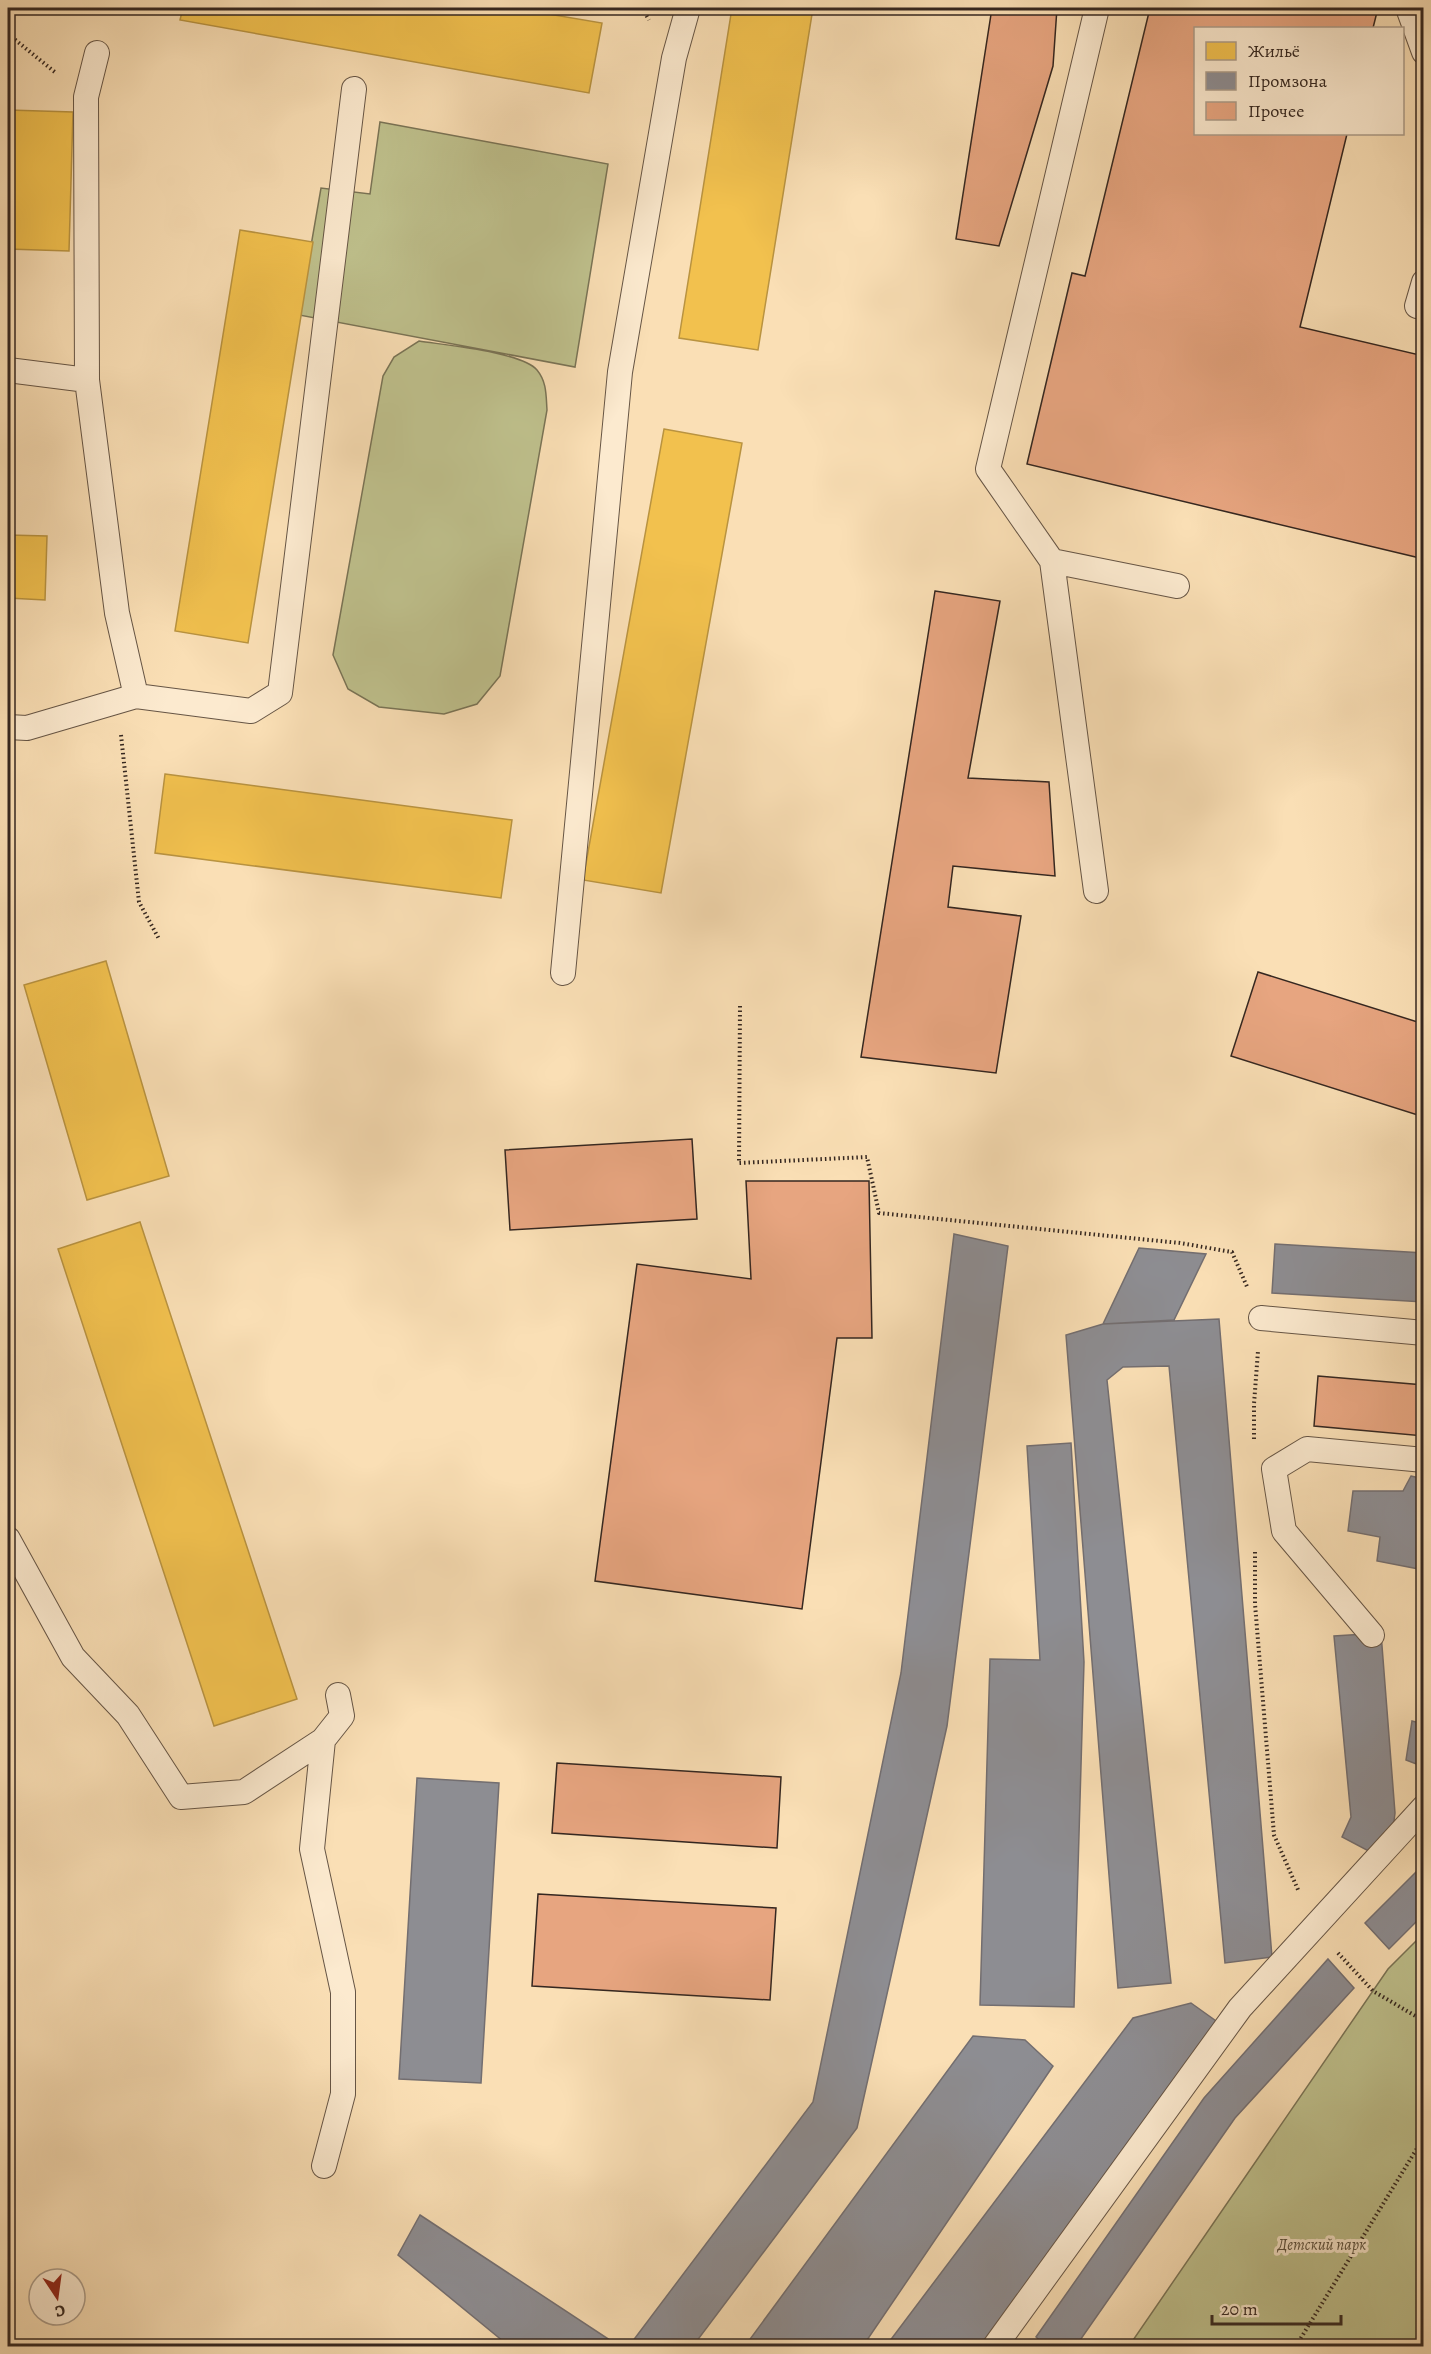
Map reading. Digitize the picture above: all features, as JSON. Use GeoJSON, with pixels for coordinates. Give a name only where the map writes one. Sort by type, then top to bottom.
{"type":"FeatureCollection","features":[{"type":"Feature","properties":{"kind":"lane"},"geometry":{"type":"LineString","coordinates":[[563,974],[620,372],[674,57],[688,8]]}},
{"type":"Feature","properties":{"kind":"lane"},"geometry":{"type":"LineString","coordinates":[[1096,891],[1052,561],[988,469],[1097,8]]}},
{"type":"Feature","properties":{"kind":"lane"},"geometry":{"type":"LineString","coordinates":[[1408,8],[1424,52]]}},
{"type":"Feature","properties":{"kind":"lane"},"geometry":{"type":"LineString","coordinates":[[98,53],[86,97],[87,380],[126,699]]}},
{"type":"Feature","properties":{"kind":"lane"},"geometry":{"type":"LineString","coordinates":[[8,727],[27,728],[126,699],[251,711],[280,693],[354,88]]}},
{"type":"Feature","properties":{"kind":"lane"},"geometry":{"type":"LineString","coordinates":[[1417,306],[1424,282]]}},
{"type":"Feature","properties":{"kind":"lane"},"geometry":{"type":"LineString","coordinates":[[8,370],[87,380]]}},
{"type":"Feature","properties":{"kind":"lane"},"geometry":{"type":"LineString","coordinates":[[1052,561],[1177,586]]}},
{"type":"Feature","properties":{"kind":"lane"},"geometry":{"type":"LineString","coordinates":[[1261,1318],[1424,1333]]}},
{"type":"Feature","properties":{"kind":"lane"},"geometry":{"type":"LineString","coordinates":[[1372,1635],[1284,1531],[1274,1468],[1307,1449],[1424,1460]]}},
{"type":"Feature","properties":{"kind":"lane"},"geometry":{"type":"LineString","coordinates":[[8,1539],[74,1657],[128,1715],[181,1797],[244,1792],[323,1740],[342,1716],[338,1695]]}},
{"type":"Feature","properties":{"kind":"lane"},"geometry":{"type":"LineString","coordinates":[[323,1740],[312,1849],[343,1992],[343,2094],[324,2166]]}},
{"type":"Feature","properties":{"kind":"lane"},"geometry":{"type":"LineString","coordinates":[[995,2346],[1240,2008],[1424,1807]]}},
{"type":"Feature","properties":{"kind":"path"},"geometry":{"type":"LineString","coordinates":[[8,34],[86,97]]}},
{"type":"Feature","properties":{"kind":"path"},"geometry":{"type":"LineString","coordinates":[[126,699],[139,902],[159,939]]}},
{"type":"Feature","properties":{"kind":"path"},"geometry":{"type":"LineString","coordinates":[[740,1006],[739,1163],[867,1157],[879,1213],[1180,1243],[1232,1252],[1261,1318],[1254,1404],[1254,1451]]}},
{"type":"Feature","properties":{"kind":"path"},"geometry":{"type":"LineString","coordinates":[[1255,1545],[1255,1604],[1274,1834],[1314,1927],[1372,1992],[1424,2020]]}},
{"type":"Feature","properties":{"kind":"path"},"geometry":{"type":"LineString","coordinates":[[1296,2346],[1424,2137]]}},
{"type":"Feature","properties":{"kind":"green space"},"geometry":{"type":"Polygon","coordinates":[[[380,122],[608,164],[575,367],[299,315],[321,188],[370,194],[380,122]]]}},
{"type":"Feature","properties":{"kind":"green space"},"geometry":{"type":"Polygon","coordinates":[[[419,341],[482,350],[516,358],[529,364],[543,379],[547,410],[500,676],[477,704],[444,714],[379,707],[348,689],[333,655],[383,376],[394,357],[419,341]]]}},
{"type":"Feature","properties":{"kind":"green space","name":"Детский парк"},"geometry":{"type":"Polygon","coordinates":[[[1423,1934],[1423,2346],[1129,2346],[1388,1969],[1423,1934]]]}},
{"type":"Feature","properties":{"kind":"building: Жильё"},"geometry":{"type":"Polygon","coordinates":[[[183,8],[513,8],[602,23],[589,93],[180,20],[183,8]]]}},
{"type":"Feature","properties":{"kind":"building: Жильё"},"geometry":{"type":"Polygon","coordinates":[[[732,8],[813,8],[758,350],[679,338],[732,8]]]}},
{"type":"Feature","properties":{"kind":"building: Жильё"},"geometry":{"type":"Polygon","coordinates":[[[8,110],[73,112],[69,251],[8,249],[8,110]]]}},
{"type":"Feature","properties":{"kind":"building: Жильё"},"geometry":{"type":"Polygon","coordinates":[[[240,230],[313,242],[248,643],[175,631],[240,230]]]}},
{"type":"Feature","properties":{"kind":"building: Жильё"},"geometry":{"type":"Polygon","coordinates":[[[664,429],[742,443],[661,893],[583,880],[664,429]]]}},
{"type":"Feature","properties":{"kind":"building: Жильё"},"geometry":{"type":"Polygon","coordinates":[[[8,535],[47,536],[45,600],[8,598],[8,535]]]}},
{"type":"Feature","properties":{"kind":"building: Жильё"},"geometry":{"type":"Polygon","coordinates":[[[165,774],[512,820],[501,898],[155,853],[165,774]]]}},
{"type":"Feature","properties":{"kind":"building: Жильё"},"geometry":{"type":"Polygon","coordinates":[[[106,961],[169,1176],[87,1200],[24,985],[106,961]]]}},
{"type":"Feature","properties":{"kind":"building: Жильё"},"geometry":{"type":"Polygon","coordinates":[[[140,1222],[297,1699],[214,1726],[58,1249],[140,1222]]]}},
{"type":"Feature","properties":{"kind":"building: Промзона"},"geometry":{"type":"Polygon","coordinates":[[[954,1234],[1008,1246],[947,1726],[857,2128],[693,2346],[629,2346],[813,2102],[901,1673],[954,1234]]]}},
{"type":"Feature","properties":{"kind":"building: Промзона"},"geometry":{"type":"Polygon","coordinates":[[[1275,1244],[1424,1253],[1424,1302],[1272,1293],[1275,1244]]]}},
{"type":"Feature","properties":{"kind":"building: Промзона"},"geometry":{"type":"Polygon","coordinates":[[[1139,1248],[1206,1254],[1174,1320],[1103,1324],[1139,1248]]]}},
{"type":"Feature","properties":{"kind":"building: Промзона"},"geometry":{"type":"Polygon","coordinates":[[[1219,1319],[1272,1957],[1225,1963],[1169,1366],[1123,1367],[1107,1380],[1171,1983],[1118,1988],[1066,1335],[1103,1324],[1219,1319]]]}},
{"type":"Feature","properties":{"kind":"building: Промзона"},"geometry":{"type":"Polygon","coordinates":[[[1071,1443],[1084,1662],[1074,2007],[980,2005],[990,1659],[1040,1660],[1027,1446],[1071,1443]]]}},
{"type":"Feature","properties":{"kind":"building: Промзона"},"geometry":{"type":"Polygon","coordinates":[[[1411,1476],[1424,1479],[1424,1570],[1377,1561],[1380,1537],[1348,1531],[1353,1491],[1403,1491],[1411,1476]]]}},
{"type":"Feature","properties":{"kind":"building: Промзона"},"geometry":{"type":"Polygon","coordinates":[[[1381,1633],[1395,1813],[1392,1837],[1380,1857],[1342,1837],[1351,1817],[1334,1636],[1381,1633]]]}},
{"type":"Feature","properties":{"kind":"building: Промзона"},"geometry":{"type":"Polygon","coordinates":[[[1412,1721],[1424,1724],[1424,1767],[1406,1760],[1412,1721]]]}},
{"type":"Feature","properties":{"kind":"building: Промзона"},"geometry":{"type":"Polygon","coordinates":[[[417,1778],[499,1783],[481,2083],[399,2079],[417,1778]]]}},
{"type":"Feature","properties":{"kind":"building: Промзона"},"geometry":{"type":"Polygon","coordinates":[[[1424,1864],[1424,1914],[1389,1949],[1365,1923],[1424,1864]]]}},
{"type":"Feature","properties":{"kind":"building: Промзона"},"geometry":{"type":"Polygon","coordinates":[[[1328,1959],[1354,1988],[1235,2118],[1076,2346],[1046,2346],[1036,2337],[1204,2098],[1328,1959]]]}},
{"type":"Feature","properties":{"kind":"building: Промзона"},"geometry":{"type":"Polygon","coordinates":[[[1191,2003],[1230,2031],[1008,2346],[886,2346],[1133,2018],[1191,2003]]]}},
{"type":"Feature","properties":{"kind":"building: Промзона"},"geometry":{"type":"Polygon","coordinates":[[[973,2036],[1025,2040],[1053,2066],[863,2346],[745,2346],[973,2036]]]}},
{"type":"Feature","properties":{"kind":"building: Промзона"},"geometry":{"type":"Polygon","coordinates":[[[420,2215],[619,2346],[509,2346],[398,2255],[420,2215]]]}},
{"type":"Feature","properties":{"kind":"building: Прочее"},"geometry":{"type":"Polygon","coordinates":[[[992,8],[1057,8],[1053,66],[999,246],[956,239],[992,8]]]}},
{"type":"Feature","properties":{"kind":"building: Прочее"},"geometry":{"type":"Polygon","coordinates":[[[1150,8],[1378,8],[1373,27],[1194,27],[1194,135],[1347,135],[1300,327],[1424,356],[1424,559],[1027,464],[1072,273],[1085,276],[1150,8]]]}},
{"type":"Feature","properties":{"kind":"building: Прочее"},"geometry":{"type":"Polygon","coordinates":[[[935,591],[1000,601],[968,778],[1049,782],[1055,876],[953,866],[948,907],[1021,916],[996,1073],[861,1057],[935,591]]]}},
{"type":"Feature","properties":{"kind":"building: Прочее"},"geometry":{"type":"Polygon","coordinates":[[[1258,972],[1424,1024],[1424,1117],[1231,1056],[1258,972]]]}},
{"type":"Feature","properties":{"kind":"building: Прочее"},"geometry":{"type":"Polygon","coordinates":[[[692,1139],[697,1219],[510,1230],[505,1150],[692,1139]]]}},
{"type":"Feature","properties":{"kind":"building: Прочее"},"geometry":{"type":"Polygon","coordinates":[[[746,1181],[869,1181],[872,1338],[837,1338],[802,1609],[595,1581],[637,1264],[751,1279],[746,1181]]]}},
{"type":"Feature","properties":{"kind":"building: Прочее"},"geometry":{"type":"Polygon","coordinates":[[[1318,1376],[1424,1385],[1424,1436],[1314,1426],[1318,1376]]]}},
{"type":"Feature","properties":{"kind":"building: Прочее"},"geometry":{"type":"Polygon","coordinates":[[[557,1763],[781,1777],[777,1848],[552,1833],[557,1763]]]}},
{"type":"Feature","properties":{"kind":"building: Прочее"},"geometry":{"type":"Polygon","coordinates":[[[538,1894],[776,1908],[770,2000],[532,1986],[538,1894]]]}}]}
